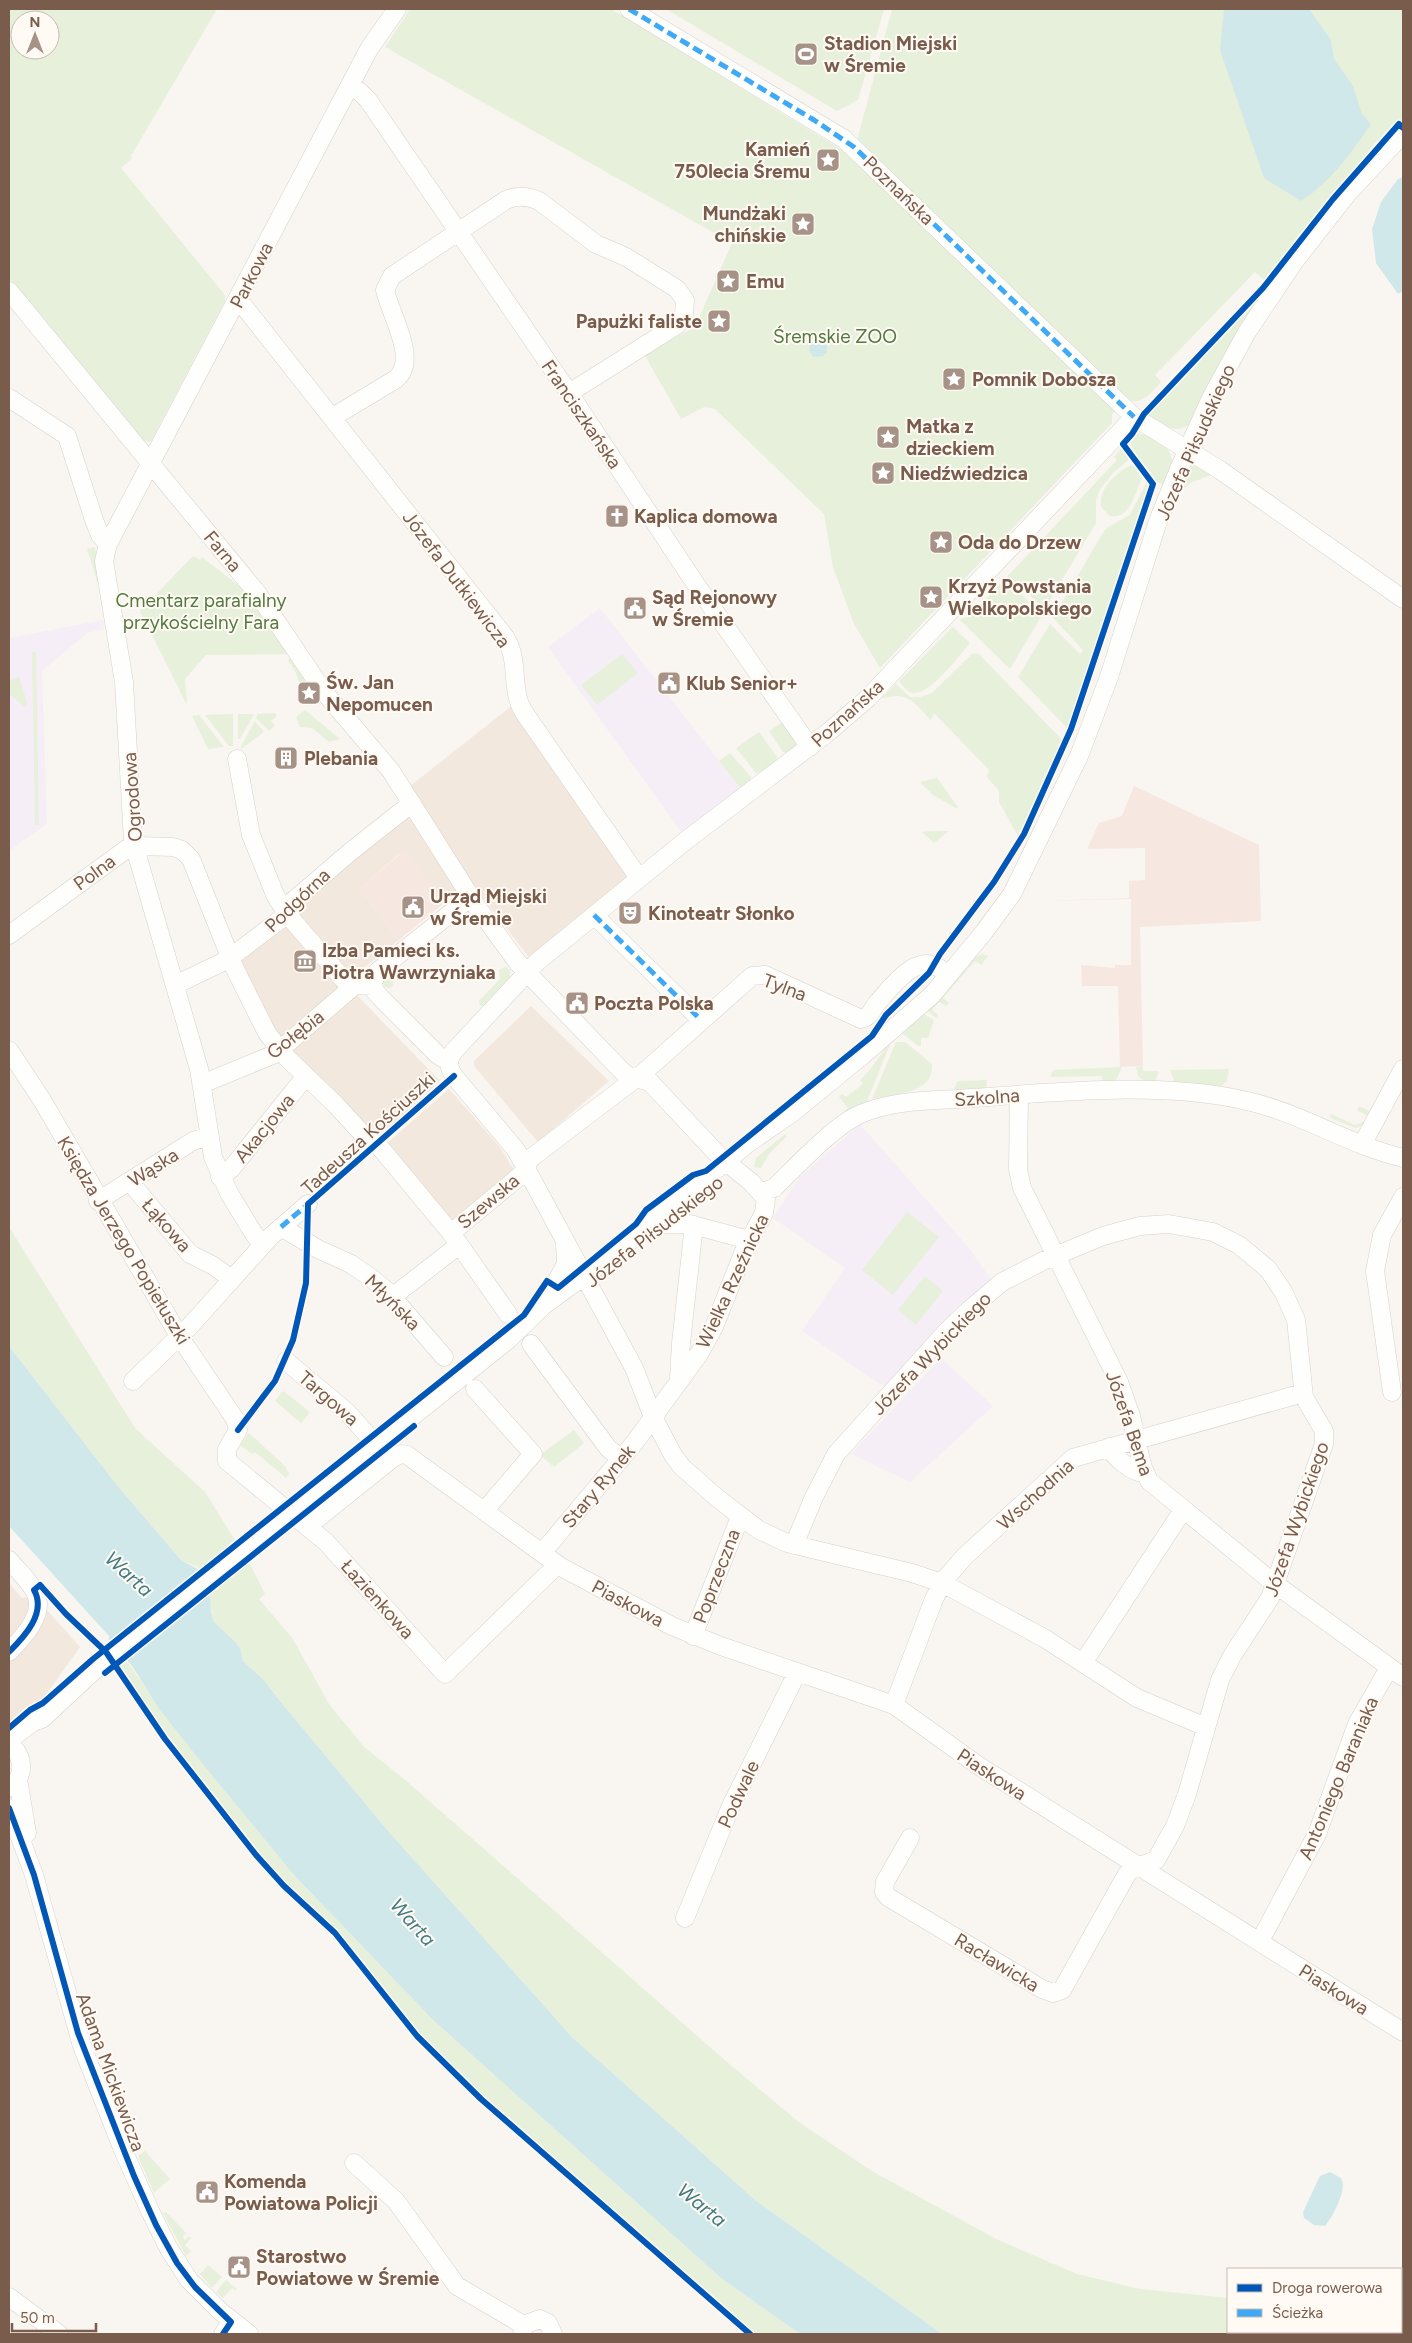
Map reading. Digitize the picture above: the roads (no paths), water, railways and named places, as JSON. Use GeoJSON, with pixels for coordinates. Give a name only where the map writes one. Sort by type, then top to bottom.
{"type":"FeatureCollection","features":[{"type":"Feature","properties":{"kind":"street","name":"Parkowa"},"geometry":{"type":"LineString","coordinates":[[108,544],[374,40],[397,9]]}},
{"type":"Feature","properties":{"kind":"street","name":"Poznańska"},"geometry":{"type":"LineString","coordinates":[[629,9],[814,120],[854,147],[1134,416],[1187,449],[1403,599]]}},
{"type":"Feature","properties":{"kind":"street","name":"Franciszkańska"},"geometry":{"type":"LineString","coordinates":[[350,86],[365,96],[569,393],[699,589],[810,747]]}},
{"type":"Feature","properties":{"kind":"street","name":"Józefa Piłsudskiego"},"geometry":{"type":"LineString","coordinates":[[509,1339],[535,1325],[597,1267],[729,1165],[888,1033],[932,995],[984,932],[1012,894],[1073,771],[1097,712],[1158,521],[1187,449],[1236,351],[1275,288],[1338,206],[1403,134]]}},
{"type":"Feature","properties":{"kind":"street"},"geometry":{"type":"LineString","coordinates":[[333,417],[402,373],[406,356],[387,298],[386,284],[394,274],[506,200],[516,197],[529,197],[544,205],[596,244],[626,257],[680,292],[685,300],[685,309],[677,325],[569,393]]}},
{"type":"Feature","properties":{"kind":"street","name":"Farna"},"geometry":{"type":"LineString","coordinates":[[9,291],[258,594],[324,692],[386,766],[412,803],[471,897],[528,974],[622,1071],[636,1078]]}},
{"type":"Feature","properties":{"kind":"street","name":"Józefa Dutkiewicza"},"geometry":{"type":"LineString","coordinates":[[238,299],[505,637],[512,649],[517,696],[523,711],[639,878]]}},
{"type":"Feature","properties":{"kind":"street"},"geometry":{"type":"LineString","coordinates":[[9,398],[67,436],[94,520],[100,535],[108,544]]}},
{"type":"Feature","properties":{"kind":"street","name":"Poznańska"},"geometry":{"type":"LineString","coordinates":[[449,1062],[454,1051],[528,974],[537,962],[639,878],[810,747],[867,699],[1134,416]]}},
{"type":"Feature","properties":{"kind":"street","name":"Ogrodowa"},"geometry":{"type":"LineString","coordinates":[[108,544],[104,561],[124,682],[134,846],[202,1084],[208,1136],[220,1177],[254,1234],[263,1245]]}},
{"type":"Feature","properties":{"kind":"street"},"geometry":{"type":"LineString","coordinates":[[237,759],[253,842],[273,890],[286,912],[346,980],[355,985],[373,986]]}},
{"type":"Feature","properties":{"kind":"street","name":"Podgórna"},"geometry":{"type":"LineString","coordinates":[[175,985],[230,958],[281,919],[293,901],[329,869],[412,803]]}},
{"type":"Feature","properties":{"kind":"street","name":"Józefa Piłsudskiego"},"geometry":{"type":"LineString","coordinates":[[888,1033],[942,970],[982,918],[1049,820]]}},
{"type":"Feature","properties":{"kind":"street","name":"Polna"},"geometry":{"type":"LineString","coordinates":[[9,935],[124,849],[134,846],[172,847],[182,850],[189,856],[230,958]]}},
{"type":"Feature","properties":{"kind":"street"},"geometry":{"type":"LineString","coordinates":[[471,897],[378,971],[373,978],[373,986],[381,998],[430,1048],[449,1062],[452,1073],[513,1146],[634,1368],[653,1417],[669,1449],[682,1466],[740,1517],[759,1530],[794,1545],[912,1573],[942,1583],[1044,1638],[1137,1698],[1206,1727]]}},
{"type":"Feature","properties":{"kind":"street"},"geometry":{"type":"LineString","coordinates":[[594,915],[701,1020]]}},
{"type":"Feature","properties":{"kind":"street"},"geometry":{"type":"LineString","coordinates":[[230,958],[255,1012],[280,1050],[369,1141],[378,1145],[455,1239],[508,1314]]}},
{"type":"Feature","properties":{"kind":"street","name":"Tylna"},"geometry":{"type":"LineString","coordinates":[[636,1078],[742,983],[757,975],[769,977],[848,1015],[861,1019],[868,1016],[880,1000],[917,965],[931,963],[942,970]]}},
{"type":"Feature","properties":{"kind":"street","name":"Gołębia"},"geometry":{"type":"LineString","coordinates":[[202,1084],[270,1058],[355,985]]}},
{"type":"Feature","properties":{"kind":"street","name":"Księdza Jerzego Popiełuszki"},"geometry":{"type":"LineString","coordinates":[[9,1050],[42,1100],[98,1201],[179,1336],[236,1419],[238,1430]]}},
{"type":"Feature","properties":{"kind":"street"},"geometry":{"type":"LineString","coordinates":[[1362,1146],[1403,1069]]}},
{"type":"Feature","properties":{"kind":"street","name":"Akacjowa"},"geometry":{"type":"LineString","coordinates":[[220,1177],[230,1169],[306,1076]]}},
{"type":"Feature","properties":{"kind":"street"},"geometry":{"type":"LineString","coordinates":[[636,1078],[650,1082],[729,1165],[762,1192]]}},
{"type":"Feature","properties":{"kind":"street","name":"Szewska"},"geometry":{"type":"LineString","coordinates":[[392,1297],[526,1170],[531,1158],[636,1078]]}},
{"type":"Feature","properties":{"kind":"street","name":"Szkolna"},"geometry":{"type":"LineString","coordinates":[[762,1192],[774,1188],[840,1128],[862,1113],[886,1106],[916,1102],[1020,1095],[1164,1091],[1222,1096],[1275,1109],[1362,1146],[1403,1158]]}},
{"type":"Feature","properties":{"kind":"street","name":"Józefa Bema"},"geometry":{"type":"LineString","coordinates":[[1020,1095],[1020,1182],[1027,1201],[1115,1374],[1129,1408],[1144,1473],[1152,1485],[1275,1584],[1396,1672]]}},
{"type":"Feature","properties":{"kind":"street","name":"Wąska"},"geometry":{"type":"LineString","coordinates":[[98,1201],[193,1141],[208,1136]]}},
{"type":"Feature","properties":{"kind":"street","name":"Józefa Piłsudskiego"},"geometry":{"type":"LineString","coordinates":[[42,1719],[99,1666],[509,1339],[544,1305],[586,1279],[663,1224],[729,1165]]}},
{"type":"Feature","properties":{"kind":"street","name":"Łąkowa"},"geometry":{"type":"LineString","coordinates":[[130,1182],[190,1254],[212,1265],[232,1279]]}},
{"type":"Feature","properties":{"kind":"street","name":"Wielka Rzeźnicka"},"geometry":{"type":"LineString","coordinates":[[653,1417],[695,1360],[710,1335],[749,1240],[766,1209],[766,1199],[762,1192]]}},
{"type":"Feature","properties":{"kind":"street"},"geometry":{"type":"LineString","coordinates":[[1392,1392],[1375,1271],[1382,1235],[1403,1197]]}},
{"type":"Feature","properties":{"kind":"street","name":"Tadeusza Kościuszki"},"geometry":{"type":"LineString","coordinates":[[133,1381],[179,1336],[263,1245],[308,1204]]}},
{"type":"Feature","properties":{"kind":"street"},"geometry":{"type":"LineString","coordinates":[[663,1224],[694,1225],[749,1240]]}},
{"type":"Feature","properties":{"kind":"street","name":"Józefa Wybickiego"},"geometry":{"type":"LineString","coordinates":[[794,1545],[814,1497],[836,1454],[946,1332],[1002,1282],[1115,1232],[1159,1224],[1202,1228],[1231,1240],[1262,1262],[1279,1285],[1298,1328],[1303,1393],[1307,1404],[1324,1430],[1325,1440],[1270,1598],[1224,1671],[1184,1802],[1172,1833],[1156,1860],[1140,1867]]}},
{"type":"Feature","properties":{"kind":"street"},"geometry":{"type":"LineString","coordinates":[[680,1379],[681,1343],[694,1225]]}},
{"type":"Feature","properties":{"kind":"street","name":"Młyńska"},"geometry":{"type":"LineString","coordinates":[[281,1227],[308,1243],[355,1266],[392,1297],[444,1357]]}},
{"type":"Feature","properties":{"kind":"street"},"geometry":{"type":"LineString","coordinates":[[544,1305],[548,1293],[566,1264],[565,1244]]}},
{"type":"Feature","properties":{"kind":"street"},"geometry":{"type":"LineString","coordinates":[[531,1344],[608,1448],[621,1459]]}},
{"type":"Feature","properties":{"kind":"street","name":"Targowa"},"geometry":{"type":"LineString","coordinates":[[286,1361],[352,1417],[390,1461]]}},
{"type":"Feature","properties":{"kind":"street"},"geometry":{"type":"LineString","coordinates":[[475,1389],[533,1454],[481,1508]]}},
{"type":"Feature","properties":{"kind":"street","name":"Wschodnia"},"geometry":{"type":"LineString","coordinates":[[894,1705],[942,1583],[965,1556],[1073,1458],[1303,1393]]}},
{"type":"Feature","properties":{"kind":"street","name":"Stary Rynek"},"geometry":{"type":"LineString","coordinates":[[542,1553],[621,1459],[653,1417]]}},
{"type":"Feature","properties":{"kind":"street","name":"Łazienkowa"},"geometry":{"type":"LineString","coordinates":[[238,1430],[227,1449],[227,1461],[308,1526],[343,1560],[446,1674],[557,1565]]}},
{"type":"Feature","properties":{"kind":"street"},"geometry":{"type":"LineString","coordinates":[[1109,1447],[1112,1453],[1122,1461],[1139,1472],[1144,1473]]}},
{"type":"Feature","properties":{"kind":"street"},"geometry":{"type":"LineString","coordinates":[[308,1526],[401,1454],[411,1457],[557,1565]]}},
{"type":"Feature","properties":{"kind":"street"},"geometry":{"type":"LineString","coordinates":[[1082,1663],[1183,1510]]}},
{"type":"Feature","properties":{"kind":"street","name":"Poprzeczna"},"geometry":{"type":"LineString","coordinates":[[693,1636],[740,1517]]}},
{"type":"Feature","properties":{"kind":"street"},"geometry":{"type":"LineString","coordinates":[[9,1560],[34,1590],[38,1601],[30,1628],[9,1652]]}},
{"type":"Feature","properties":{"kind":"street","name":"Piaskowa"},"geometry":{"type":"LineString","coordinates":[[557,1565],[693,1636],[894,1705],[956,1751],[1403,2032]]}},
{"type":"Feature","properties":{"kind":"street","name":"Antoniego Baraniaka"},"geometry":{"type":"LineString","coordinates":[[1260,1941],[1312,1844],[1326,1812],[1357,1724],[1396,1672]]}},
{"type":"Feature","properties":{"kind":"street","name":"Podwale"},"geometry":{"type":"LineString","coordinates":[[684,1918],[731,1806],[797,1673]]}},
{"type":"Feature","properties":{"kind":"street"},"geometry":{"type":"LineString","coordinates":[[9,1740],[32,1722],[42,1719],[41,1728],[26,1747],[21,1759]]}},
{"type":"Feature","properties":{"kind":"street"},"geometry":{"type":"LineString","coordinates":[[9,1744],[17,1751],[21,1759]]}},
{"type":"Feature","properties":{"kind":"street","name":"Adama Mickiewicza"},"geometry":{"type":"LineString","coordinates":[[21,1759],[22,1766],[13,1784],[34,1875],[78,2033],[134,2176],[156,2225],[177,2262],[227,2328],[249,2334]]}},
{"type":"Feature","properties":{"kind":"street","name":"Adama Mickiewicza"},"geometry":{"type":"LineString","coordinates":[[10,1817],[34,1875]]}},
{"type":"Feature","properties":{"kind":"street","name":"Racławicka"},"geometry":{"type":"LineString","coordinates":[[910,1838],[885,1882],[886,1894],[1042,1989],[1053,1993],[1065,1987],[1127,1874],[1140,1867]]}},
{"type":"Feature","properties":{"kind":"street"},"geometry":{"type":"LineString","coordinates":[[354,2163],[384,2188],[401,2207],[455,2284],[524,2330],[530,2321],[540,2319],[548,2323],[553,2334]]}},
{"type":"Feature","properties":{"kind":"street"},"geometry":{"type":"LineString","coordinates":[[9,2297],[59,2334]]}},
{"type":"Feature","properties":{"kind":"water"},"geometry":{"type":"Polygon","coordinates":[[[1224,9],[1309,9],[1331,40],[1334,59],[1353,86],[1362,114],[1371,124],[1331,176],[1301,201],[1264,178],[1220,50],[1224,9]]]}},
{"type":"Feature","properties":{"kind":"water"},"geometry":{"type":"Polygon","coordinates":[[[1403,177],[1403,291],[1398,294],[1376,263],[1372,229],[1381,202],[1398,179],[1403,177]]]}},
{"type":"Feature","properties":{"kind":"water"},"geometry":{"type":"Polygon","coordinates":[[[823,333],[827,336],[827,352],[823,356],[813,357],[809,350],[810,344],[823,333]]]}},
{"type":"Feature","properties":{"kind":"water","name":"Warta"},"geometry":{"type":"Polygon","coordinates":[[[9,1346],[116,1484],[181,1560],[205,1573],[209,1582],[211,1612],[214,1622],[240,1648],[243,1661],[264,1680],[389,1832],[572,2037],[755,2200],[942,2334],[800,2334],[721,2278],[433,2020],[294,1875],[160,1710],[132,1666],[109,1640],[109,1636],[9,1526],[9,1346]]]}},
{"type":"Feature","properties":{"kind":"water"},"geometry":{"type":"Polygon","coordinates":[[[1330,2172],[1341,2178],[1343,2188],[1341,2195],[1332,2216],[1325,2226],[1314,2225],[1304,2218],[1303,2212],[1320,2176],[1330,2172]]]}},
{"type":"Feature","properties":{"kind":"place","name":"Stadion Miejski w Śremie"},"geometry":{"type":"Point","coordinates":[806,54]}},
{"type":"Feature","properties":{"kind":"place","name":"Kamień 750lecia Śremu"},"geometry":{"type":"Point","coordinates":[828,160]}},
{"type":"Feature","properties":{"kind":"place","name":"Mundżaki chińskie"},"geometry":{"type":"Point","coordinates":[803,224]}},
{"type":"Feature","properties":{"kind":"place","name":"Emu"},"geometry":{"type":"Point","coordinates":[728,281]}},
{"type":"Feature","properties":{"kind":"place","name":"Papużki faliste"},"geometry":{"type":"Point","coordinates":[719,321]}},
{"type":"Feature","properties":{"kind":"place","name":"Pomnik Dobosza"},"geometry":{"type":"Point","coordinates":[954,379]}},
{"type":"Feature","properties":{"kind":"place","name":"Matka z dzieckiem"},"geometry":{"type":"Point","coordinates":[888,437]}},
{"type":"Feature","properties":{"kind":"place","name":"Niedźwiedzica"},"geometry":{"type":"Point","coordinates":[883,473]}},
{"type":"Feature","properties":{"kind":"place","name":"Kaplica domowa"},"geometry":{"type":"Point","coordinates":[617,516]}},
{"type":"Feature","properties":{"kind":"place","name":"Oda do Drzew"},"geometry":{"type":"Point","coordinates":[941,542]}},
{"type":"Feature","properties":{"kind":"place","name":"Krzyż Powstania Wielkopolskiego"},"geometry":{"type":"Point","coordinates":[931,597]}},
{"type":"Feature","properties":{"kind":"place","name":"Sąd Rejonowy w Śremie"},"geometry":{"type":"Point","coordinates":[635,608]}},
{"type":"Feature","properties":{"kind":"place","name":"Klub Senior+"},"geometry":{"type":"Point","coordinates":[669,683]}},
{"type":"Feature","properties":{"kind":"place","name":"Św. Jan Nepomucen"},"geometry":{"type":"Point","coordinates":[309,693]}},
{"type":"Feature","properties":{"kind":"place","name":"Plebania"},"geometry":{"type":"Point","coordinates":[286,758]}},
{"type":"Feature","properties":{"kind":"place","name":"Urząd Miejski w Śremie"},"geometry":{"type":"Point","coordinates":[413,907]}},
{"type":"Feature","properties":{"kind":"place","name":"Kinoteatr Słonko"},"geometry":{"type":"Point","coordinates":[630,913]}},
{"type":"Feature","properties":{"kind":"place","name":"Izba Pamieci ks. Piotra Wawrzyniaka"},"geometry":{"type":"Point","coordinates":[305,961]}},
{"type":"Feature","properties":{"kind":"place","name":"Poczta Polska"},"geometry":{"type":"Point","coordinates":[577,1003]}},
{"type":"Feature","properties":{"kind":"place","name":"Komenda Powiatowa Policji"},"geometry":{"type":"Point","coordinates":[207,2192]}},
{"type":"Feature","properties":{"kind":"place","name":"Starostwo Powiatowe w Śremie"},"geometry":{"type":"Point","coordinates":[239,2267]}},
{"type":"Feature","properties":{"kind":"park label","name":"Śremskie ZOO"},"geometry":{"type":"Point","coordinates":[835,336]}},
{"type":"Feature","properties":{"kind":"park label","name":"Cmentarz parafialny przykościelny Fara"},"geometry":{"type":"Point","coordinates":[201,611]}}]}
